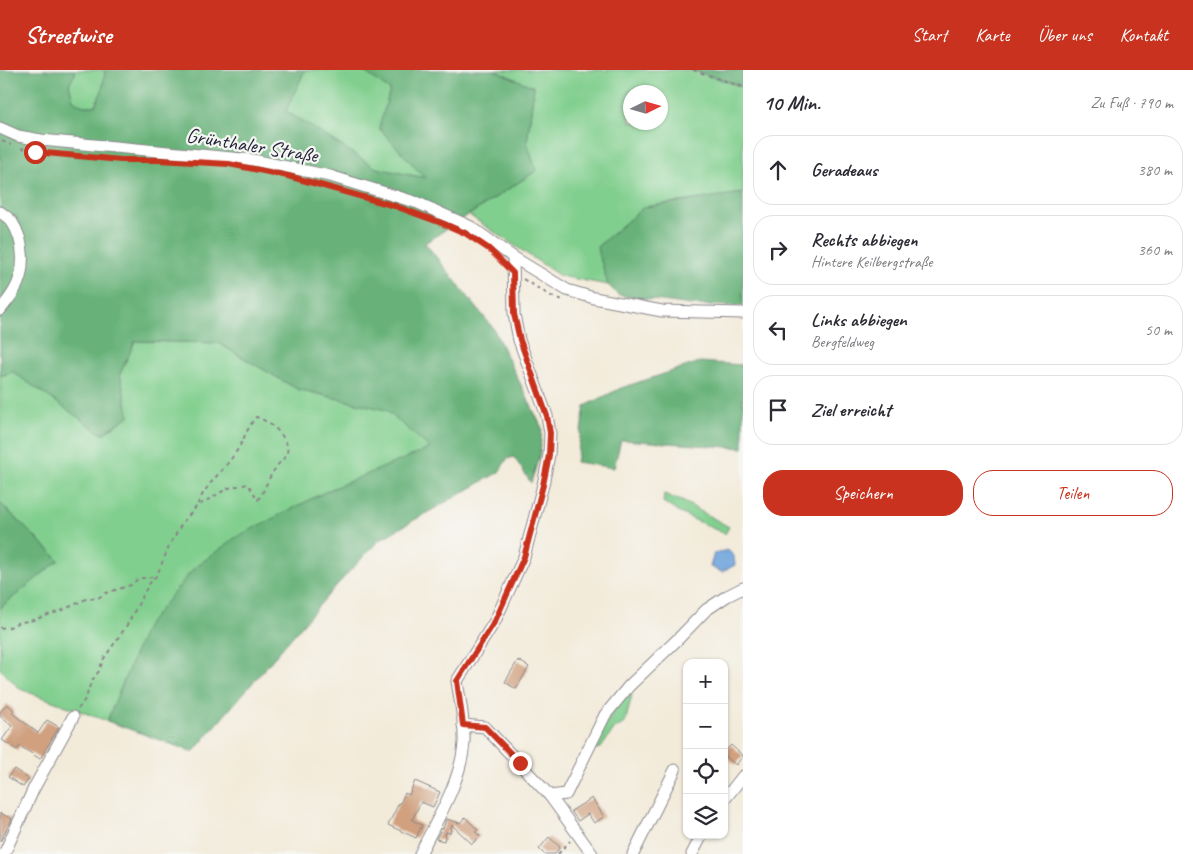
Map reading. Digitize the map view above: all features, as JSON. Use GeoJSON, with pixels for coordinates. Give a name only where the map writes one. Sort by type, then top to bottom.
{"type":"FeatureCollection","features":[{"type":"Feature","properties":{"kind":"street","name":"Grünthaler Straße"},"geometry":{"type":"LineString","coordinates":[[0,128],[18,136],[41,140],[253,160],[330,176],[418,203],[470,227],[512,257],[567,290],[594,298],[662,311],[743,312]]}},
{"type":"Feature","properties":{"kind":"street"},"geometry":{"type":"LineString","coordinates":[[0,212],[11,222],[19,237],[23,253],[22,271],[15,289],[0,310]]}},
{"type":"Feature","properties":{"kind":"street"},"geometry":{"type":"LineString","coordinates":[[420,854],[456,780],[464,743],[457,681],[495,621],[524,557],[549,455],[550,433],[547,416],[522,349],[514,314],[512,257]]}},
{"type":"Feature","properties":{"kind":"street"},"geometry":{"type":"LineString","coordinates":[[550,796],[566,794],[605,715],[629,686],[706,610],[743,588]]}},
{"type":"Feature","properties":{"kind":"street"},"geometry":{"type":"LineString","coordinates":[[4,854],[34,788],[73,717]]}},
{"type":"Feature","properties":{"kind":"street"},"geometry":{"type":"LineString","coordinates":[[463,725],[485,727],[550,796],[592,854]]}},
{"type":"Feature","properties":{"kind":"street"},"geometry":{"type":"LineString","coordinates":[[633,854],[675,770]]}},
{"type":"Feature","properties":{"kind":"street"},"geometry":{"type":"LineString","coordinates":[[728,795],[743,776]]}},
{"type":"Feature","properties":{"kind":"street"},"geometry":{"type":"LineString","coordinates":[[692,854],[700,839]]}},
{"type":"Feature","properties":{"kind":"path"},"geometry":{"type":"LineString","coordinates":[[693,70],[743,87]]}},
{"type":"Feature","properties":{"kind":"path"},"geometry":{"type":"LineString","coordinates":[[0,140],[35,152],[140,160]]}},
{"type":"Feature","properties":{"kind":"path"},"geometry":{"type":"LineString","coordinates":[[403,210],[420,216]]}},
{"type":"Feature","properties":{"kind":"path"},"geometry":{"type":"LineString","coordinates":[[513,273],[552,296],[570,302]]}},
{"type":"Feature","properties":{"kind":"path"},"geometry":{"type":"LineString","coordinates":[[73,717],[80,704],[86,698],[91,682],[99,671],[103,660],[123,631],[149,584],[157,575],[170,544],[183,522],[197,506],[206,487],[230,462],[244,440],[247,428],[256,417],[265,419],[282,434],[287,447],[286,454],[274,470],[258,500],[248,484],[228,488],[197,506]]}},
{"type":"Feature","properties":{"kind":"path"},"geometry":{"type":"LineString","coordinates":[[0,628],[10,627],[19,622],[30,621],[63,610],[86,599],[98,598],[131,584],[139,578],[157,575]]}},
{"type":"Feature","properties":{"kind":"path"},"geometry":{"type":"LineString","coordinates":[[558,854],[577,834]]}},
{"type":"Feature","properties":{"kind":"green space"},"geometry":{"type":"Polygon","coordinates":[[[0,70],[74,70],[75,74],[69,84],[73,100],[83,106],[95,106],[102,91],[105,72],[103,70],[305,70],[286,111],[376,168],[425,178],[379,128],[390,90],[362,70],[494,70],[534,87],[527,142],[536,171],[425,243],[493,328],[542,428],[540,453],[531,483],[514,457],[507,459],[499,472],[379,540],[335,587],[193,752],[107,721],[146,627],[193,569],[236,537],[329,490],[430,448],[386,410],[297,389],[218,343],[135,341],[120,374],[129,416],[102,434],[13,372],[0,376],[0,70]]]}},
{"type":"Feature","properties":{"kind":"green space"},"geometry":{"type":"Polygon","coordinates":[[[74,70],[103,70],[105,72],[102,91],[95,106],[83,106],[73,100],[69,84],[75,74],[74,70]]]}},
{"type":"Feature","properties":{"kind":"green space"},"geometry":{"type":"Polygon","coordinates":[[[305,70],[362,70],[390,90],[379,128],[426,178],[376,168],[286,111],[305,70]]]}},
{"type":"Feature","properties":{"kind":"green space"},"geometry":{"type":"Polygon","coordinates":[[[494,70],[693,70],[743,87],[743,193],[644,207],[597,247],[608,285],[560,276],[469,215],[536,171],[527,142],[534,87],[494,70]]]}},
{"type":"Feature","properties":{"kind":"green space"},"geometry":{"type":"Polygon","coordinates":[[[693,70],[743,70],[743,87],[693,70]]]}},
{"type":"Feature","properties":{"kind":"green space"},"geometry":{"type":"Polygon","coordinates":[[[743,193],[743,306],[691,305],[618,295],[608,285],[597,247],[644,207],[743,193]]]}},
{"type":"Feature","properties":{"kind":"green space"},"geometry":{"type":"Polygon","coordinates":[[[135,341],[218,343],[297,389],[386,410],[431,448],[329,490],[239,536],[193,569],[148,625],[107,721],[20,689],[0,669],[0,608],[59,560],[0,503],[0,376],[13,372],[103,434],[129,416],[120,374],[135,341]]]}},
{"type":"Feature","properties":{"kind":"green space"},"geometry":{"type":"Polygon","coordinates":[[[700,362],[743,365],[743,448],[621,440],[614,468],[576,462],[585,406],[621,388],[700,362]]]}},
{"type":"Feature","properties":{"kind":"green space"},"geometry":{"type":"Polygon","coordinates":[[[664,494],[684,502],[729,527],[725,534],[678,512],[663,502],[664,494]]]}},
{"type":"Feature","properties":{"kind":"green space"},"geometry":{"type":"Polygon","coordinates":[[[0,503],[59,560],[0,608],[0,503]]]}},
{"type":"Feature","properties":{"kind":"green space"},"geometry":{"type":"Polygon","coordinates":[[[629,691],[632,695],[625,723],[614,729],[601,748],[590,750],[611,715],[629,691]]]}},
{"type":"Feature","properties":{"kind":"water"},"geometry":{"type":"Polygon","coordinates":[[[728,550],[734,556],[735,565],[722,572],[710,567],[714,553],[728,550]]]}},
{"type":"Feature","properties":{"kind":"building"},"geometry":{"type":"Polygon","coordinates":[[[518,660],[529,667],[516,689],[505,682],[518,660]]]}},
{"type":"Feature","properties":{"kind":"building"},"geometry":{"type":"Polygon","coordinates":[[[7,704],[14,710],[12,713],[38,733],[47,720],[59,727],[40,759],[20,746],[17,750],[2,740],[12,726],[0,716],[0,712],[7,704]]]}},
{"type":"Feature","properties":{"kind":"building"},"geometry":{"type":"Polygon","coordinates":[[[731,745],[743,756],[736,765],[728,758],[728,748],[731,745]]]}},
{"type":"Feature","properties":{"kind":"building"},"geometry":{"type":"Polygon","coordinates":[[[14,769],[29,779],[23,787],[8,777],[14,769]]]}},
{"type":"Feature","properties":{"kind":"building"},"geometry":{"type":"Polygon","coordinates":[[[415,781],[440,792],[433,807],[421,802],[412,820],[422,825],[416,838],[388,825],[405,793],[409,795],[415,781]]]}},
{"type":"Feature","properties":{"kind":"building"},"geometry":{"type":"Polygon","coordinates":[[[592,798],[604,817],[594,823],[588,814],[578,821],[571,811],[592,798]]]}},
{"type":"Feature","properties":{"kind":"building"},"geometry":{"type":"Polygon","coordinates":[[[0,813],[12,819],[0,842],[0,813]]]}},
{"type":"Feature","properties":{"kind":"building"},"geometry":{"type":"Polygon","coordinates":[[[465,817],[478,830],[475,832],[480,836],[472,844],[452,825],[450,833],[446,832],[444,841],[436,839],[443,829],[446,819],[460,823],[465,817]]]}},
{"type":"Feature","properties":{"kind":"building"},"geometry":{"type":"Polygon","coordinates":[[[549,837],[560,847],[555,854],[544,854],[539,849],[549,837]]]}},
{"type":"Feature","properties":{"kind":"route"},"geometry":{"type":"LineString","coordinates":[[35,152],[121,160],[229,164],[288,176],[395,206],[465,233],[489,249],[513,273],[514,314],[525,358],[547,416],[550,433],[549,455],[524,557],[495,621],[457,681],[463,725],[485,727],[520,763]]}}]}
